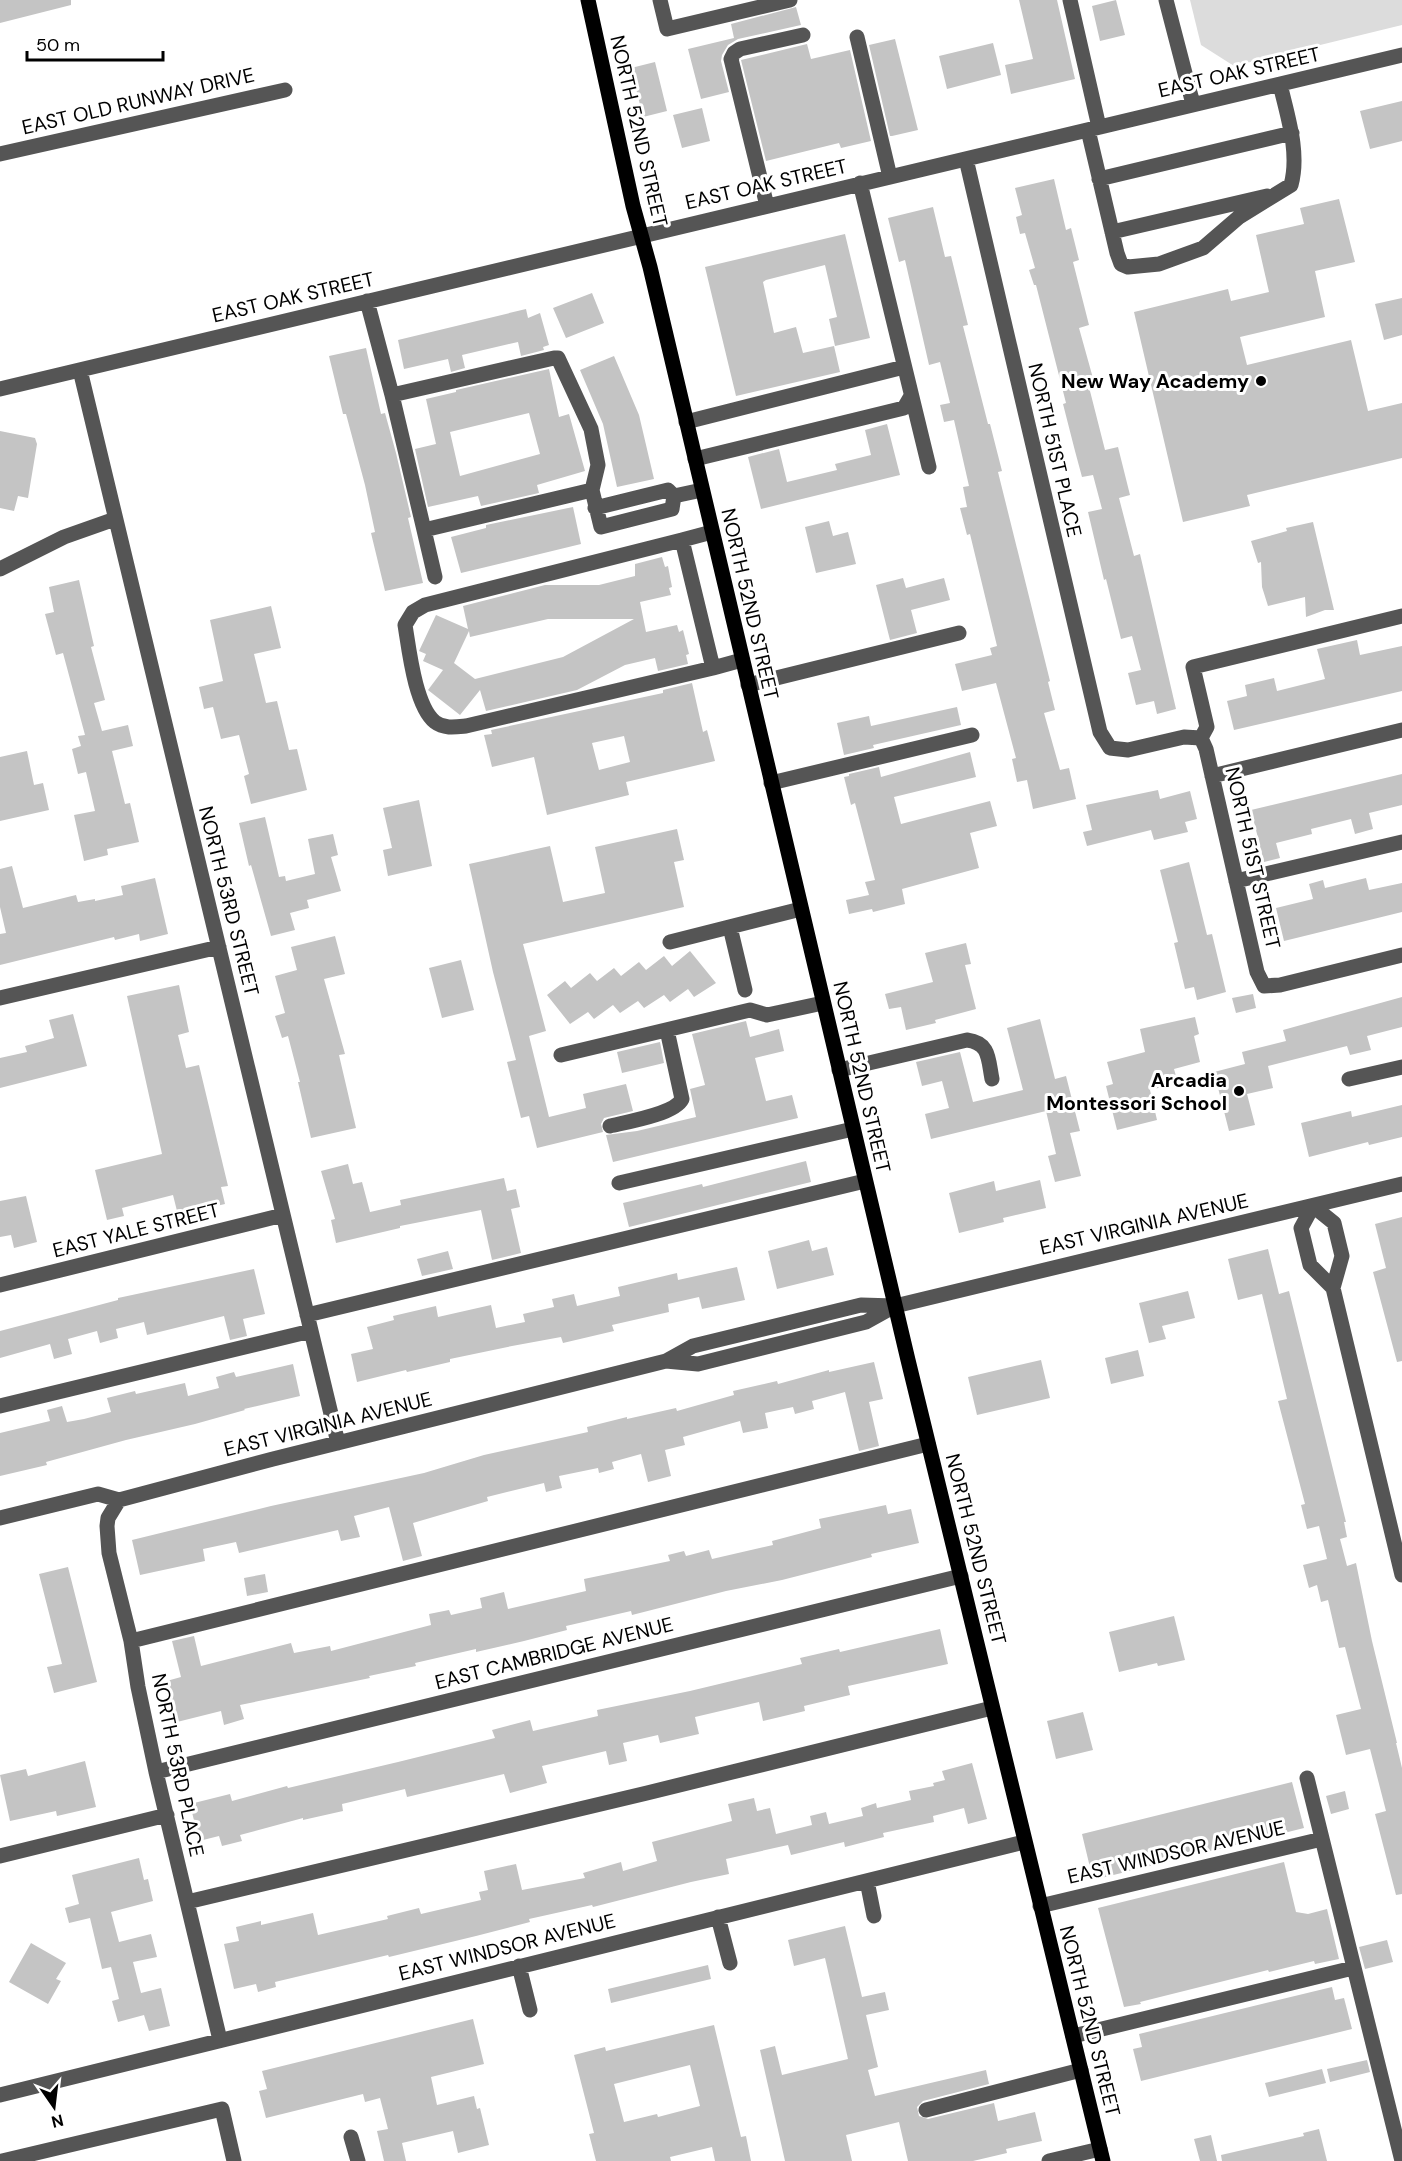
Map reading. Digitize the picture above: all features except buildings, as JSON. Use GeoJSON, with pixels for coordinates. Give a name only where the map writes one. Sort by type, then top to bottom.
{"type":"FeatureCollection","features":[{"type":"Feature","properties":{"kind":"main road","name":"NORTH 52ND STREET"},"geometry":{"type":"LineString","coordinates":[[588,0],[641,235],[865,1181],[1102,2155]]}},
{"type":"Feature","properties":{"kind":"street"},"geometry":{"type":"LineString","coordinates":[[660,0],[667,29],[790,0]]}},
{"type":"Feature","properties":{"kind":"street"},"geometry":{"type":"LineString","coordinates":[[1070,0],[1093,128],[1099,179],[1121,264],[1128,267],[1159,264],[1203,248],[1239,217],[1291,185],[1294,175],[1292,133],[1280,84]]}},
{"type":"Feature","properties":{"kind":"street"},"geometry":{"type":"LineString","coordinates":[[1166,0],[1193,104]]}},
{"type":"Feature","properties":{"kind":"street"},"geometry":{"type":"LineString","coordinates":[[767,206],[731,59],[740,49],[802,35]]}},
{"type":"Feature","properties":{"kind":"street"},"geometry":{"type":"LineString","coordinates":[[857,37],[890,177]]}},
{"type":"Feature","properties":{"kind":"street","name":"EAST OAK STREET"},"geometry":{"type":"LineString","coordinates":[[0,389],[1402,55]]}},
{"type":"Feature","properties":{"kind":"street","name":"EAST OLD RUNWAY DRIVE"},"geometry":{"type":"LineString","coordinates":[[0,154],[285,90]]}},
{"type":"Feature","properties":{"kind":"street"},"geometry":{"type":"LineString","coordinates":[[1099,179],[1292,133]]}},
{"type":"Feature","properties":{"kind":"street","name":"NORTH 51ST PLACE"},"geometry":{"type":"LineString","coordinates":[[966,159],[1100,732],[1110,748],[1128,750],[1184,737],[1201,738]]}},
{"type":"Feature","properties":{"kind":"street"},"geometry":{"type":"LineString","coordinates":[[860,183],[929,467]]}},
{"type":"Feature","properties":{"kind":"street"},"geometry":{"type":"LineString","coordinates":[[1112,231],[1281,192]]}},
{"type":"Feature","properties":{"kind":"street"},"geometry":{"type":"LineString","coordinates":[[368,301],[435,577]]}},
{"type":"Feature","properties":{"kind":"street"},"geometry":{"type":"LineString","coordinates":[[392,395],[554,357],[558,358],[591,429],[598,465],[592,490],[601,527],[672,509],[675,496]]}},
{"type":"Feature","properties":{"kind":"street"},"geometry":{"type":"LineString","coordinates":[[686,422],[904,368]]}},
{"type":"Feature","properties":{"kind":"street","name":"NORTH 53RD STREET"},"geometry":{"type":"LineString","coordinates":[[80,370],[338,1443]]}},
{"type":"Feature","properties":{"kind":"street"},"geometry":{"type":"LineString","coordinates":[[695,459],[904,408],[911,396]]}},
{"type":"Feature","properties":{"kind":"street"},"geometry":{"type":"LineString","coordinates":[[424,530],[592,490]]}},
{"type":"Feature","properties":{"kind":"street"},"geometry":{"type":"LineString","coordinates":[[595,508],[668,490],[675,496]]}},
{"type":"Feature","properties":{"kind":"street"},"geometry":{"type":"LineString","coordinates":[[675,496],[702,490]]}},
{"type":"Feature","properties":{"kind":"street"},"geometry":{"type":"LineString","coordinates":[[0,569],[64,537],[115,519]]}},
{"type":"Feature","properties":{"kind":"street"},"geometry":{"type":"LineString","coordinates":[[712,532],[425,605],[413,612],[405,625],[417,688],[434,722],[446,728],[466,726],[742,660]]}},
{"type":"Feature","properties":{"kind":"street"},"geometry":{"type":"LineString","coordinates":[[682,540],[712,668]]}},
{"type":"Feature","properties":{"kind":"street"},"geometry":{"type":"LineString","coordinates":[[1201,738],[1207,728],[1193,667],[1402,616]]}},
{"type":"Feature","properties":{"kind":"street"},"geometry":{"type":"LineString","coordinates":[[748,685],[960,633]]}},
{"type":"Feature","properties":{"kind":"street"},"geometry":{"type":"LineString","coordinates":[[1212,776],[1402,730]]}},
{"type":"Feature","properties":{"kind":"street"},"geometry":{"type":"LineString","coordinates":[[771,783],[972,735]]}},
{"type":"Feature","properties":{"kind":"street","name":"NORTH 51ST STREET"},"geometry":{"type":"LineString","coordinates":[[1201,738],[1206,749],[1257,972],[1264,986],[1280,985],[1402,955]]}},
{"type":"Feature","properties":{"kind":"street"},"geometry":{"type":"LineString","coordinates":[[1236,881],[1402,842]]}},
{"type":"Feature","properties":{"kind":"street"},"geometry":{"type":"LineString","coordinates":[[670,942],[801,909]]}},
{"type":"Feature","properties":{"kind":"street"},"geometry":{"type":"LineString","coordinates":[[730,927],[745,990]]}},
{"type":"Feature","properties":{"kind":"street"},"geometry":{"type":"LineString","coordinates":[[0,998],[219,946]]}},
{"type":"Feature","properties":{"kind":"street"},"geometry":{"type":"LineString","coordinates":[[561,1055],[750,1010],[767,1015],[823,1003]]}},
{"type":"Feature","properties":{"kind":"street"},"geometry":{"type":"LineString","coordinates":[[610,1126],[671,1110],[680,1103],[682,1099],[667,1030]]}},
{"type":"Feature","properties":{"kind":"street"},"geometry":{"type":"LineString","coordinates":[[839,1070],[967,1040],[978,1041],[986,1049],[992,1079]]}},
{"type":"Feature","properties":{"kind":"street"},"geometry":{"type":"LineString","coordinates":[[1349,1079],[1402,1067]]}},
{"type":"Feature","properties":{"kind":"street"},"geometry":{"type":"LineString","coordinates":[[619,1183],[853,1129]]}},
{"type":"Feature","properties":{"kind":"street"},"geometry":{"type":"LineString","coordinates":[[307,1315],[865,1181]]}},
{"type":"Feature","properties":{"kind":"street","name":"EAST VIRGINIA AVENUE"},"geometry":{"type":"LineString","coordinates":[[0,1518],[98,1494],[119,1500],[666,1361],[698,1364],[866,1322],[895,1306],[1032,1271],[1402,1184]]}},
{"type":"Feature","properties":{"kind":"street"},"geometry":{"type":"LineString","coordinates":[[1332,1288],[1342,1256],[1340,1245],[1334,1223],[1313,1206],[1301,1228],[1310,1265],[1332,1288],[1402,1575]]}},
{"type":"Feature","properties":{"kind":"street","name":"EAST YALE STREET"},"geometry":{"type":"LineString","coordinates":[[0,1285],[283,1215]]}},
{"type":"Feature","properties":{"kind":"street"},"geometry":{"type":"LineString","coordinates":[[0,1406],[311,1331]]}},
{"type":"Feature","properties":{"kind":"street"},"geometry":{"type":"LineString","coordinates":[[131,1641],[928,1444]]}},
{"type":"Feature","properties":{"kind":"street","name":"NORTH 53RD PLACE"},"geometry":{"type":"LineString","coordinates":[[119,1500],[108,1518],[110,1553],[131,1641],[156,1772],[220,2040]]}},
{"type":"Feature","properties":{"kind":"street","name":"EAST CAMBRIDGE AVENUE"},"geometry":{"type":"LineString","coordinates":[[156,1772],[961,1576]]}},
{"type":"Feature","properties":{"kind":"street"},"geometry":{"type":"LineString","coordinates":[[187,1902],[992,1708]]}},
{"type":"Feature","properties":{"kind":"street"},"geometry":{"type":"LineString","coordinates":[[1307,1778],[1402,2161]]}},
{"type":"Feature","properties":{"kind":"street"},"geometry":{"type":"LineString","coordinates":[[0,1856],[167,1815]]}},
{"type":"Feature","properties":{"kind":"street","name":"EAST WINDSOR AVENUE"},"geometry":{"type":"LineString","coordinates":[[1040,1906],[1322,1839]]}},
{"type":"Feature","properties":{"kind":"street","name":"EAST WINDSOR AVENUE"},"geometry":{"type":"LineString","coordinates":[[0,2095],[1024,1842]]}},
{"type":"Feature","properties":{"kind":"street"},"geometry":{"type":"LineString","coordinates":[[867,1881],[874,1916]]}},
{"type":"Feature","properties":{"kind":"street"},"geometry":{"type":"LineString","coordinates":[[718,1917],[730,1963]]}},
{"type":"Feature","properties":{"kind":"street"},"geometry":{"type":"LineString","coordinates":[[519,1966],[530,2010]]}},
{"type":"Feature","properties":{"kind":"street"},"geometry":{"type":"LineString","coordinates":[[1072,2036],[1353,1968]]}},
{"type":"Feature","properties":{"kind":"street"},"geometry":{"type":"LineString","coordinates":[[926,2110],[1081,2070]]}},
{"type":"Feature","properties":{"kind":"street"},"geometry":{"type":"LineString","coordinates":[[2,2161],[222,2109],[234,2161]]}},
{"type":"Feature","properties":{"kind":"street"},"geometry":{"type":"LineString","coordinates":[[351,2137],[358,2161]]}},
{"type":"Feature","properties":{"kind":"street"},"geometry":{"type":"LineString","coordinates":[[1049,2161],[1102,2155]]}},
{"type":"Feature","properties":{"kind":"shaded area"},"geometry":{"type":"Polygon","coordinates":[[[1190,0],[1402,0],[1402,25],[1234,66],[1201,45],[1190,0]]]}},
{"type":"Feature","properties":{"kind":"place","name":"New Way Academy"},"geometry":{"type":"Point","coordinates":[1261,381]}},
{"type":"Feature","properties":{"kind":"place","name":"Arcadia Montessori School"},"geometry":{"type":"Point","coordinates":[1239,1091]}}]}
